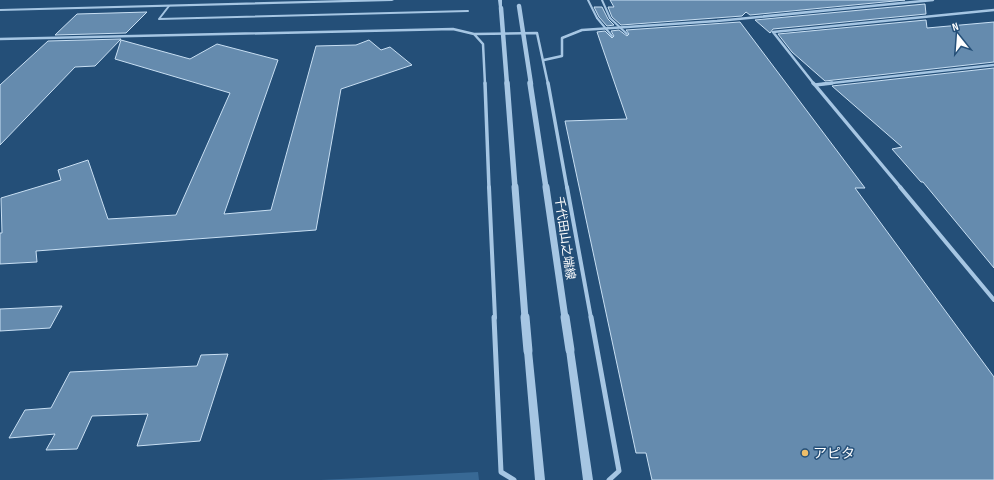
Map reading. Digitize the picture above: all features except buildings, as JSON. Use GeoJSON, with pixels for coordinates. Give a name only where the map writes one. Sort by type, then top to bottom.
{"type":"FeatureCollection","features":[{"type":"Feature","properties":{"kind":"street"},"geometry":{"type":"LineString","coordinates":[[0,10],[392,0]]}},
{"type":"Feature","properties":{"kind":"street"},"geometry":{"type":"LineString","coordinates":[[500,0],[528,351],[540,480]]}},
{"type":"Feature","properties":{"kind":"street"},"geometry":{"type":"LineString","coordinates":[[544,60],[562,56],[562,38],[582,30],[717,21],[933,0]]}},
{"type":"Feature","properties":{"kind":"street","name":"千代田山之端線"},"geometry":{"type":"LineString","coordinates":[[519,3],[588,480]]}},
{"type":"Feature","properties":{"kind":"street"},"geometry":{"type":"LineString","coordinates":[[994,10],[773,32],[815,85],[994,300]]}},
{"type":"Feature","properties":{"kind":"street"},"geometry":{"type":"LineString","coordinates":[[0,39],[453,29],[474,34],[537,33],[544,60],[619,471],[609,480]]}},
{"type":"Feature","properties":{"kind":"street"},"geometry":{"type":"LineString","coordinates":[[474,34],[483,44],[501,472],[514,480]]}},
{"type":"Feature","properties":{"kind":"street"},"geometry":{"type":"LineString","coordinates":[[815,85],[994,65]]}},
{"type":"Feature","properties":{"kind":"lane"},"geometry":{"type":"LineString","coordinates":[[588,0],[597,18],[612,36]]}},
{"type":"Feature","properties":{"kind":"lane"},"geometry":{"type":"LineString","coordinates":[[602,0],[610,18],[627,34]]}},
{"type":"Feature","properties":{"kind":"lane"},"geometry":{"type":"LineString","coordinates":[[169,6],[159,19],[468,12]]}},
{"type":"Feature","properties":{"kind":"shaded area"},"geometry":{"type":"Polygon","coordinates":[[[478,472],[479,480],[321,480],[478,472]]]}},
{"type":"Feature","properties":{"kind":"place","name":"アピタ"},"geometry":{"type":"Point","coordinates":[805,453]}}]}
